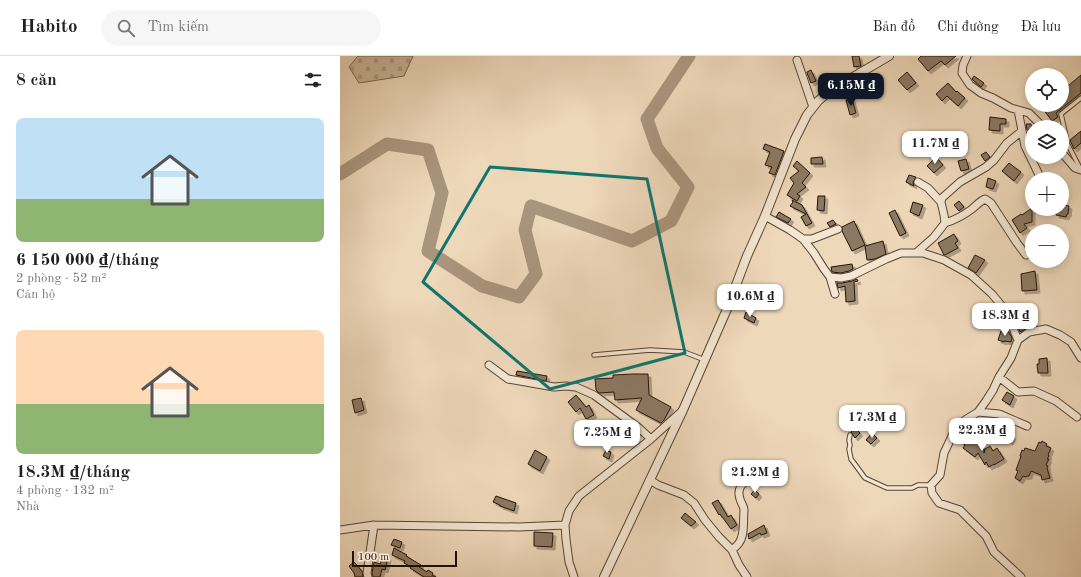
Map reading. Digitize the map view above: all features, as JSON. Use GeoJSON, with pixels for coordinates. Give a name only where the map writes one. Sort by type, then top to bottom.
{"type":"FeatureCollection","features":[{"type":"Feature","properties":{"kind":"street"},"geometry":{"type":"LineString","coordinates":[[604,577],[705,360],[727,309],[747,256],[765,216],[795,139],[807,115],[818,101],[831,90],[889,56]]}},
{"type":"Feature","properties":{"kind":"street"},"geometry":{"type":"LineString","coordinates":[[967,56],[962,73],[970,85],[981,93],[1011,108],[1029,113],[1036,120]]}},
{"type":"Feature","properties":{"kind":"street"},"geometry":{"type":"LineString","coordinates":[[796,60],[813,107]]}},
{"type":"Feature","properties":{"kind":"street"},"geometry":{"type":"LineString","coordinates":[[1018,110],[1025,146],[1037,172]]}},
{"type":"Feature","properties":{"kind":"street"},"geometry":{"type":"LineString","coordinates":[[941,202],[942,198],[960,182],[986,167],[994,160],[1007,143],[1022,131]]}},
{"type":"Feature","properties":{"kind":"street"},"geometry":{"type":"LineString","coordinates":[[1069,160],[1076,168],[1081,170]]}},
{"type":"Feature","properties":{"kind":"street"},"geometry":{"type":"LineString","coordinates":[[918,182],[932,192],[941,202],[945,223]]}},
{"type":"Feature","properties":{"kind":"street"},"geometry":{"type":"LineString","coordinates":[[918,252],[934,237],[945,223],[954,220],[978,202],[986,199],[991,203],[1025,254]]}},
{"type":"Feature","properties":{"kind":"street"},"geometry":{"type":"LineString","coordinates":[[765,216],[803,239],[814,252],[830,277],[835,294]]}},
{"type":"Feature","properties":{"kind":"street"},"geometry":{"type":"LineString","coordinates":[[803,239],[812,240],[838,229]]}},
{"type":"Feature","properties":{"kind":"street"},"geometry":{"type":"LineString","coordinates":[[830,277],[841,278],[851,276],[886,259],[901,254],[918,252],[944,260],[971,275],[992,294],[1010,321],[1018,340]]}},
{"type":"Feature","properties":{"kind":"street"},"geometry":{"type":"LineString","coordinates":[[1021,577],[994,552],[986,536],[960,510],[939,502],[932,493],[931,485],[940,475],[944,453],[953,434],[965,420],[978,412],[990,396],[1018,340],[1030,332],[1046,329],[1071,342],[1081,358]]}},
{"type":"Feature","properties":{"kind":"street"},"geometry":{"type":"LineString","coordinates":[[489,364],[508,379],[554,387],[576,387],[594,395],[652,439]]}},
{"type":"Feature","properties":{"kind":"street"},"geometry":{"type":"LineString","coordinates":[[999,377],[1018,392],[1034,391],[1056,401],[1077,417]]}},
{"type":"Feature","properties":{"kind":"street"},"geometry":{"type":"LineString","coordinates":[[574,577],[569,562],[566,539],[566,525],[569,511],[579,496],[652,439],[683,410]]}},
{"type":"Feature","properties":{"kind":"street"},"geometry":{"type":"LineString","coordinates":[[978,412],[999,414],[1027,426]]}},
{"type":"Feature","properties":{"kind":"street"},"geometry":{"type":"LineString","coordinates":[[650,480],[658,485],[684,494],[694,503],[705,520],[732,550],[747,577]]}},
{"type":"Feature","properties":{"kind":"street"},"geometry":{"type":"LineString","coordinates":[[732,550],[739,543],[743,534],[744,508],[740,499],[739,491],[741,485],[747,481],[751,481]]}},
{"type":"Feature","properties":{"kind":"street"},"geometry":{"type":"LineString","coordinates":[[340,530],[374,525],[519,527],[566,525]]}},
{"type":"Feature","properties":{"kind":"street"},"geometry":{"type":"LineString","coordinates":[[368,577],[367,573],[374,525]]}},
{"type":"Feature","properties":{"kind":"street"},"geometry":{"type":"LineString","coordinates":[[739,565],[750,577]]}},
{"type":"Feature","properties":{"kind":"lane"},"geometry":{"type":"LineString","coordinates":[[1081,98],[1060,116],[1064,125],[1067,143],[1081,170]]}},
{"type":"Feature","properties":{"kind":"lane"},"geometry":{"type":"LineString","coordinates":[[594,355],[650,350],[684,352],[705,360]]}},
{"type":"Feature","properties":{"kind":"lane"},"geometry":{"type":"LineString","coordinates":[[850,435],[849,449],[851,459],[865,478],[887,488],[912,488],[918,485],[931,485]]}},
{"type":"Feature","properties":{"kind":"highlighted area"},"geometry":{"type":"Polygon","coordinates":[[[490,167],[647,179],[685,353],[550,389],[423,282],[490,167]]]}},
{"type":"Feature","properties":{"kind":"green space"},"geometry":{"type":"Polygon","coordinates":[[[358,56],[413,56],[404,76],[359,83],[349,67],[358,56]]]}},
{"type":"Feature","properties":{"kind":"building"},"geometry":{"type":"Polygon","coordinates":[[[852,56],[859,56],[861,66],[854,67],[852,56]]]}},
{"type":"Feature","properties":{"kind":"building"},"geometry":{"type":"Polygon","coordinates":[[[921,56],[956,56],[945,65],[941,61],[928,71],[918,59],[921,56]]]}},
{"type":"Feature","properties":{"kind":"building"},"geometry":{"type":"Polygon","coordinates":[[[811,70],[816,81],[811,83],[807,72],[811,70]]]}},
{"type":"Feature","properties":{"kind":"building"},"geometry":{"type":"Polygon","coordinates":[[[907,72],[916,83],[907,90],[898,80],[907,72]]]}},
{"type":"Feature","properties":{"kind":"building"},"geometry":{"type":"Polygon","coordinates":[[[1081,75],[1081,93],[1069,103],[1069,85],[1081,75]]]}},
{"type":"Feature","properties":{"kind":"building"},"geometry":{"type":"Polygon","coordinates":[[[974,76],[984,83],[981,87],[972,79],[974,76]]]}},
{"type":"Feature","properties":{"kind":"building"},"geometry":{"type":"Polygon","coordinates":[[[948,83],[956,92],[957,91],[965,98],[958,106],[947,96],[942,101],[936,94],[948,83]]]}},
{"type":"Feature","properties":{"kind":"building"},"geometry":{"type":"Polygon","coordinates":[[[852,99],[856,113],[850,115],[846,100],[852,99]]]}},
{"type":"Feature","properties":{"kind":"building"},"geometry":{"type":"Polygon","coordinates":[[[1045,112],[1057,112],[1056,113],[1058,117],[1051,120],[1045,112]]]}},
{"type":"Feature","properties":{"kind":"building"},"geometry":{"type":"Polygon","coordinates":[[[990,117],[1006,119],[1006,124],[1000,124],[1000,131],[989,130],[990,117]]]}},
{"type":"Feature","properties":{"kind":"building"},"geometry":{"type":"Polygon","coordinates":[[[1081,131],[1081,143],[1074,149],[1070,140],[1081,131]]]}},
{"type":"Feature","properties":{"kind":"building"},"geometry":{"type":"Polygon","coordinates":[[[919,135],[923,138],[911,151],[907,147],[919,135]]]}},
{"type":"Feature","properties":{"kind":"building"},"geometry":{"type":"Polygon","coordinates":[[[765,144],[784,151],[775,175],[769,173],[772,167],[765,165],[770,152],[763,149],[765,144]]]}},
{"type":"Feature","properties":{"kind":"building"},"geometry":{"type":"Polygon","coordinates":[[[986,152],[990,157],[985,161],[981,155],[986,152]]]}},
{"type":"Feature","properties":{"kind":"building"},"geometry":{"type":"Polygon","coordinates":[[[822,157],[823,164],[811,164],[811,158],[822,157]]]}},
{"type":"Feature","properties":{"kind":"building"},"geometry":{"type":"Polygon","coordinates":[[[936,157],[943,165],[934,173],[927,166],[936,157]]]}},
{"type":"Feature","properties":{"kind":"building"},"geometry":{"type":"Polygon","coordinates":[[[966,159],[969,169],[961,171],[958,161],[966,159]]]}},
{"type":"Feature","properties":{"kind":"building"},"geometry":{"type":"Polygon","coordinates":[[[797,161],[810,173],[802,183],[806,187],[797,194],[800,196],[797,201],[787,195],[794,183],[790,178],[799,171],[793,166],[797,161]]]}},
{"type":"Feature","properties":{"kind":"building"},"geometry":{"type":"Polygon","coordinates":[[[1009,163],[1021,172],[1014,181],[1002,171],[1009,163]]]}},
{"type":"Feature","properties":{"kind":"building"},"geometry":{"type":"Polygon","coordinates":[[[909,175],[916,177],[913,182],[914,186],[906,182],[909,175]]]}},
{"type":"Feature","properties":{"kind":"building"},"geometry":{"type":"Polygon","coordinates":[[[988,178],[996,181],[993,189],[986,187],[988,178]]]}},
{"type":"Feature","properties":{"kind":"building"},"geometry":{"type":"Polygon","coordinates":[[[818,196],[825,196],[824,211],[817,210],[818,196]]]}},
{"type":"Feature","properties":{"kind":"building"},"geometry":{"type":"Polygon","coordinates":[[[792,200],[802,205],[812,223],[806,226],[801,217],[806,214],[790,206],[793,202],[792,200]]]}},
{"type":"Feature","properties":{"kind":"building"},"geometry":{"type":"Polygon","coordinates":[[[959,201],[964,207],[959,211],[954,205],[959,201]]]}},
{"type":"Feature","properties":{"kind":"building"},"geometry":{"type":"Polygon","coordinates":[[[913,202],[923,205],[919,216],[910,212],[913,202]]]}},
{"type":"Feature","properties":{"kind":"building"},"geometry":{"type":"Polygon","coordinates":[[[895,210],[906,233],[900,236],[889,213],[895,210]]]}},
{"type":"Feature","properties":{"kind":"building"},"geometry":{"type":"Polygon","coordinates":[[[779,212],[791,219],[788,223],[776,217],[779,212]]]}},
{"type":"Feature","properties":{"kind":"building"},"geometry":{"type":"Polygon","coordinates":[[[1025,213],[1025,216],[1032,216],[1032,222],[1024,224],[1025,229],[1020,233],[1012,220],[1021,214],[1022,215],[1025,213]]]}},
{"type":"Feature","properties":{"kind":"building"},"geometry":{"type":"Polygon","coordinates":[[[833,220],[836,224],[830,227],[827,223],[833,220]]]}},
{"type":"Feature","properties":{"kind":"building"},"geometry":{"type":"Polygon","coordinates":[[[854,221],[865,245],[852,251],[842,231],[842,227],[854,221]]]}},
{"type":"Feature","properties":{"kind":"building"},"geometry":{"type":"Polygon","coordinates":[[[954,234],[958,241],[955,243],[958,248],[944,255],[938,243],[954,234]]]}},
{"type":"Feature","properties":{"kind":"building"},"geometry":{"type":"Polygon","coordinates":[[[883,241],[886,254],[875,259],[867,260],[865,246],[883,241]]]}},
{"type":"Feature","properties":{"kind":"building"},"geometry":{"type":"Polygon","coordinates":[[[975,255],[985,260],[976,273],[968,268],[975,255]]]}},
{"type":"Feature","properties":{"kind":"building"},"geometry":{"type":"Polygon","coordinates":[[[852,264],[853,269],[849,271],[841,273],[832,272],[831,267],[852,264]]]}},
{"type":"Feature","properties":{"kind":"building"},"geometry":{"type":"Polygon","coordinates":[[[1035,271],[1037,290],[1022,291],[1021,274],[1035,271]]]}},
{"type":"Feature","properties":{"kind":"building"},"geometry":{"type":"Polygon","coordinates":[[[857,279],[858,281],[854,282],[855,301],[846,302],[845,286],[838,288],[837,283],[857,279]]]}},
{"type":"Feature","properties":{"kind":"building"},"geometry":{"type":"Polygon","coordinates":[[[746,312],[756,318],[754,323],[744,318],[746,312]]]}},
{"type":"Feature","properties":{"kind":"building"},"geometry":{"type":"Polygon","coordinates":[[[1014,318],[1022,318],[1023,322],[1030,325],[1029,327],[1020,332],[1014,318]]]}},
{"type":"Feature","properties":{"kind":"building"},"geometry":{"type":"Polygon","coordinates":[[[1001,331],[1009,332],[1012,338],[1011,342],[998,340],[1001,331]]]}},
{"type":"Feature","properties":{"kind":"building"},"geometry":{"type":"Polygon","coordinates":[[[1047,358],[1048,373],[1038,373],[1037,364],[1039,364],[1039,359],[1047,358]]]}},
{"type":"Feature","properties":{"kind":"building"},"geometry":{"type":"Polygon","coordinates":[[[517,371],[547,376],[546,381],[516,375],[517,371]]]}},
{"type":"Feature","properties":{"kind":"building"},"geometry":{"type":"Polygon","coordinates":[[[648,374],[649,395],[671,407],[661,423],[636,410],[642,398],[615,400],[614,392],[599,393],[596,390],[595,379],[613,378],[613,375],[648,374]]]}},
{"type":"Feature","properties":{"kind":"building"},"geometry":{"type":"Polygon","coordinates":[[[1007,392],[1014,396],[1010,405],[1002,400],[1007,392]]]}},
{"type":"Feature","properties":{"kind":"building"},"geometry":{"type":"Polygon","coordinates":[[[576,395],[586,407],[589,405],[594,415],[586,419],[580,408],[576,412],[568,402],[576,395]]]}},
{"type":"Feature","properties":{"kind":"building"},"geometry":{"type":"Polygon","coordinates":[[[361,398],[364,410],[355,413],[352,400],[361,398]]]}},
{"type":"Feature","properties":{"kind":"building"},"geometry":{"type":"Polygon","coordinates":[[[995,424],[1000,427],[997,433],[992,431],[995,424]]]}},
{"type":"Feature","properties":{"kind":"building"},"geometry":{"type":"Polygon","coordinates":[[[855,428],[860,433],[855,438],[851,432],[855,428]]]}},
{"type":"Feature","properties":{"kind":"building"},"geometry":{"type":"Polygon","coordinates":[[[1006,432],[1013,436],[1010,442],[1004,439],[1006,432]]]}},
{"type":"Feature","properties":{"kind":"building"},"geometry":{"type":"Polygon","coordinates":[[[872,433],[877,438],[871,444],[866,440],[872,433]]]}},
{"type":"Feature","properties":{"kind":"building"},"geometry":{"type":"Polygon","coordinates":[[[964,435],[984,448],[984,453],[985,449],[990,446],[993,451],[997,448],[1004,459],[989,467],[986,462],[985,465],[978,453],[975,457],[963,448],[965,445],[959,440],[964,435]]]}},
{"type":"Feature","properties":{"kind":"building"},"geometry":{"type":"Polygon","coordinates":[[[1042,441],[1047,444],[1046,446],[1051,448],[1046,465],[1048,466],[1047,468],[1050,478],[1042,480],[1041,475],[1031,471],[1029,476],[1023,476],[1020,481],[1015,478],[1018,471],[1016,470],[1022,450],[1024,451],[1025,448],[1035,451],[1039,442],[1041,443],[1042,441]]]}},
{"type":"Feature","properties":{"kind":"building"},"geometry":{"type":"Polygon","coordinates":[[[535,450],[547,457],[540,471],[528,464],[535,450]]]}},
{"type":"Feature","properties":{"kind":"building"},"geometry":{"type":"Polygon","coordinates":[[[606,450],[611,452],[609,459],[603,456],[606,450]]]}},
{"type":"Feature","properties":{"kind":"building"},"geometry":{"type":"Polygon","coordinates":[[[755,490],[759,494],[756,498],[751,494],[755,490]]]}},
{"type":"Feature","properties":{"kind":"building"},"geometry":{"type":"Polygon","coordinates":[[[496,496],[516,503],[514,511],[493,502],[496,496]]]}},
{"type":"Feature","properties":{"kind":"building"},"geometry":{"type":"Polygon","coordinates":[[[718,500],[728,517],[731,515],[737,525],[731,529],[720,514],[719,515],[712,503],[718,500]]]}},
{"type":"Feature","properties":{"kind":"building"},"geometry":{"type":"Polygon","coordinates":[[[685,513],[696,522],[691,526],[681,518],[685,513]]]}},
{"type":"Feature","properties":{"kind":"building"},"geometry":{"type":"Polygon","coordinates":[[[764,525],[767,533],[761,535],[760,533],[749,539],[748,534],[764,525]]]}},
{"type":"Feature","properties":{"kind":"building"},"geometry":{"type":"Polygon","coordinates":[[[534,532],[553,533],[552,547],[534,546],[534,532]]]}},
{"type":"Feature","properties":{"kind":"building"},"geometry":{"type":"Polygon","coordinates":[[[394,539],[402,542],[400,548],[391,545],[394,539]]]}},
{"type":"Feature","properties":{"kind":"building"},"geometry":{"type":"Polygon","coordinates":[[[394,548],[407,555],[406,556],[421,565],[419,567],[427,572],[428,570],[436,577],[424,577],[410,568],[411,567],[404,563],[405,561],[392,555],[394,548]]]}},
{"type":"Feature","properties":{"kind":"building"},"geometry":{"type":"Polygon","coordinates":[[[384,554],[388,558],[385,570],[382,569],[380,577],[373,577],[372,573],[374,562],[380,564],[384,554]]]}},
{"type":"Feature","properties":{"kind":"building"},"geometry":{"type":"Polygon","coordinates":[[[354,562],[362,571],[363,577],[355,577],[349,566],[354,562]]]}},
{"type":"Feature","properties":{"kind":"waterway"},"geometry":{"type":"LineString","coordinates":[[340,174],[387,144],[428,150],[442,193],[428,251],[482,286],[519,297],[536,274],[525,230],[531,206],[632,241],[671,221],[688,187],[657,148],[647,119],[689,56]]}}]}
